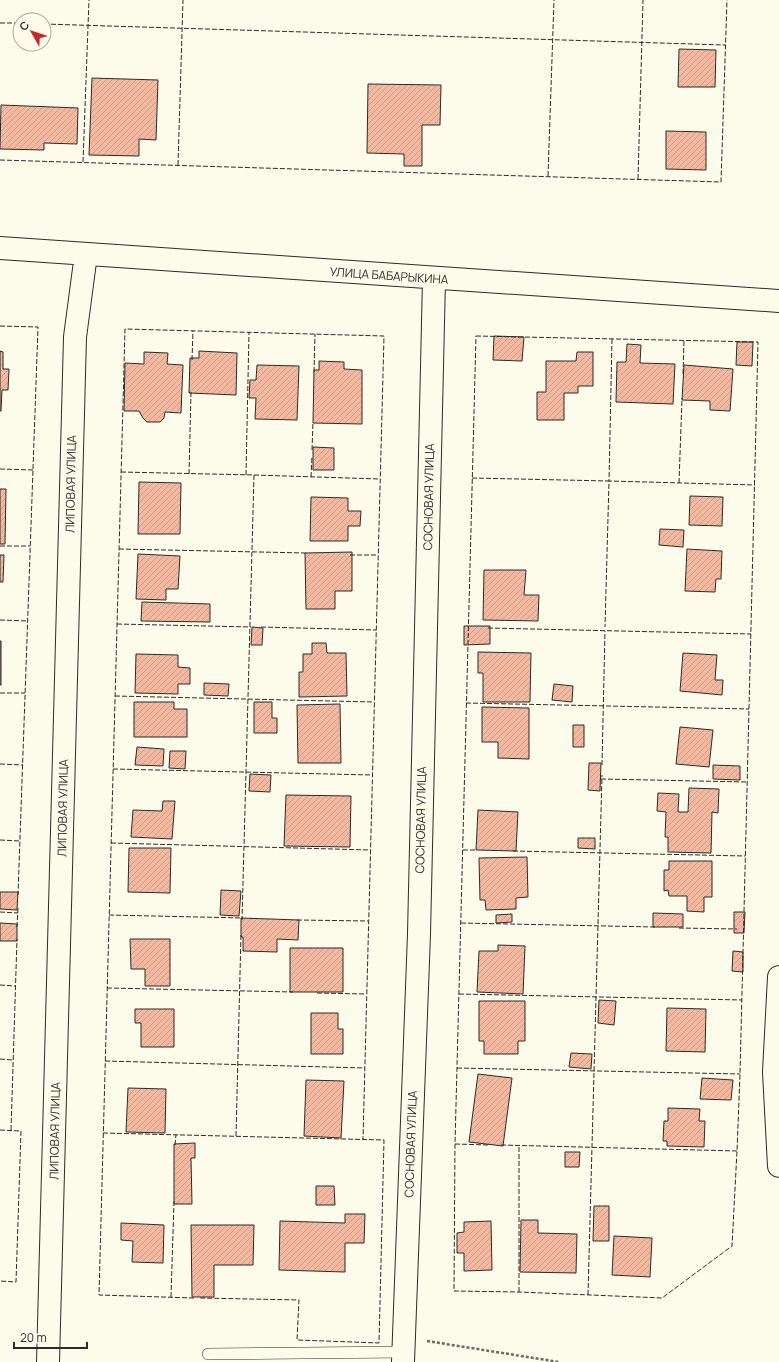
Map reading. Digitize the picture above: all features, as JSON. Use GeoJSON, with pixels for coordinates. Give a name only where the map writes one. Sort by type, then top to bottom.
{"type":"FeatureCollection","features":[{"type":"Feature","properties":{"kind":"street","name":"УЛИЦА БАБАРЫКИНА"},"geometry":{"type":"LineString","coordinates":[[0,248],[779,302]]}},
{"type":"Feature","properties":{"kind":"street","name":"ЛИПОВАЯ УЛИЦА"},"geometry":{"type":"LineString","coordinates":[[48,1362],[75,337],[86,254]]}},
{"type":"Feature","properties":{"kind":"street","name":"СОСНОВАЯ УЛИЦА"},"geometry":{"type":"LineString","coordinates":[[403,1350],[418,942],[434,279]]}},
{"type":"Feature","properties":{"kind":"street"},"geometry":{"type":"LineString","coordinates":[[779,977],[774,1072],[779,1166]]}},
{"type":"Feature","properties":{"kind":"lane"},"geometry":{"type":"LineString","coordinates":[[208,1354],[403,1350]]}},
{"type":"Feature","properties":{"kind":"path"},"geometry":{"type":"LineString","coordinates":[[403,1350],[559,1362]]}},
{"type":"Feature","properties":{"kind":"building"},"geometry":{"type":"Polygon","coordinates":[[[679,49],[716,50],[715,87],[678,87],[679,49]]]}},
{"type":"Feature","properties":{"kind":"building"},"geometry":{"type":"Polygon","coordinates":[[[92,78],[158,80],[156,140],[139,139],[139,156],[89,155],[92,78]]]}},
{"type":"Feature","properties":{"kind":"building"},"geometry":{"type":"Polygon","coordinates":[[[368,84],[441,85],[440,125],[422,125],[422,166],[404,166],[404,154],[367,153],[368,84]]]}},
{"type":"Feature","properties":{"kind":"building"},"geometry":{"type":"Polygon","coordinates":[[[1,105],[78,108],[77,144],[44,143],[44,150],[0,149],[1,105]]]}},
{"type":"Feature","properties":{"kind":"building"},"geometry":{"type":"Polygon","coordinates":[[[666,131],[706,132],[706,170],[666,169],[666,131]]]}},
{"type":"Feature","properties":{"kind":"building"},"geometry":{"type":"Polygon","coordinates":[[[494,336],[524,337],[522,361],[493,360],[494,336]]]}},
{"type":"Feature","properties":{"kind":"building"},"geometry":{"type":"Polygon","coordinates":[[[737,342],[753,342],[752,366],[736,365],[737,342]]]}},
{"type":"Feature","properties":{"kind":"building"},"geometry":{"type":"Polygon","coordinates":[[[627,344],[641,345],[640,363],[675,364],[673,404],[616,402],[617,362],[626,362],[627,344]]]}},
{"type":"Feature","properties":{"kind":"building"},"geometry":{"type":"Polygon","coordinates":[[[0,351],[3,352],[3,369],[9,369],[8,390],[2,390],[1,411],[0,411],[0,351]]]}},
{"type":"Feature","properties":{"kind":"building"},"geometry":{"type":"Polygon","coordinates":[[[199,351],[237,353],[236,395],[189,393],[190,358],[199,358],[199,351]]]}},
{"type":"Feature","properties":{"kind":"building"},"geometry":{"type":"Polygon","coordinates":[[[144,352],[168,353],[167,364],[183,365],[181,413],[165,412],[164,418],[160,422],[147,422],[139,411],[124,411],[125,363],[144,364],[144,352]]]}},
{"type":"Feature","properties":{"kind":"building"},"geometry":{"type":"Polygon","coordinates":[[[577,352],[593,352],[593,386],[578,386],[578,393],[564,393],[564,420],[537,420],[537,392],[546,392],[546,361],[576,361],[577,352]]]}},
{"type":"Feature","properties":{"kind":"building"},"geometry":{"type":"Polygon","coordinates":[[[319,361],[344,362],[344,369],[362,370],[362,424],[313,423],[314,370],[319,370],[319,361]]]}},
{"type":"Feature","properties":{"kind":"building"},"geometry":{"type":"Polygon","coordinates":[[[257,365],[299,366],[297,420],[255,419],[256,398],[249,398],[250,380],[256,380],[257,365]]]}},
{"type":"Feature","properties":{"kind":"building"},"geometry":{"type":"Polygon","coordinates":[[[684,365],[733,369],[730,411],[710,410],[710,401],[682,400],[684,365]]]}},
{"type":"Feature","properties":{"kind":"building"},"geometry":{"type":"Polygon","coordinates":[[[313,447],[334,448],[334,470],[313,470],[313,447]]]}},
{"type":"Feature","properties":{"kind":"building"},"geometry":{"type":"Polygon","coordinates":[[[139,482],[181,483],[180,534],[138,534],[139,482]]]}},
{"type":"Feature","properties":{"kind":"building"},"geometry":{"type":"Polygon","coordinates":[[[0,489],[6,489],[5,544],[0,544],[0,489]]]}},
{"type":"Feature","properties":{"kind":"building"},"geometry":{"type":"Polygon","coordinates":[[[690,496],[723,497],[722,526],[689,525],[690,496]]]}},
{"type":"Feature","properties":{"kind":"building"},"geometry":{"type":"Polygon","coordinates":[[[311,497],[348,498],[348,511],[361,511],[360,526],[348,526],[348,541],[310,541],[311,497]]]}},
{"type":"Feature","properties":{"kind":"building"},"geometry":{"type":"Polygon","coordinates":[[[660,529],[684,530],[683,547],[659,545],[660,529]]]}},
{"type":"Feature","properties":{"kind":"building"},"geometry":{"type":"Polygon","coordinates":[[[687,549],[722,551],[721,579],[716,579],[715,592],[685,591],[687,549]]]}},
{"type":"Feature","properties":{"kind":"building"},"geometry":{"type":"Polygon","coordinates":[[[352,552],[352,591],[335,591],[335,609],[306,609],[305,553],[352,552]]]}},
{"type":"Feature","properties":{"kind":"building"},"geometry":{"type":"Polygon","coordinates":[[[138,554],[180,556],[178,589],[166,589],[166,600],[136,599],[138,554]]]}},
{"type":"Feature","properties":{"kind":"building"},"geometry":{"type":"Polygon","coordinates":[[[0,555],[4,555],[3,582],[0,582],[0,555]]]}},
{"type":"Feature","properties":{"kind":"building"},"geometry":{"type":"Polygon","coordinates":[[[484,570],[526,570],[524,595],[539,595],[538,621],[483,620],[484,570]]]}},
{"type":"Feature","properties":{"kind":"building"},"geometry":{"type":"Polygon","coordinates":[[[142,602],[210,604],[210,622],[141,621],[142,602]]]}},
{"type":"Feature","properties":{"kind":"building"},"geometry":{"type":"Polygon","coordinates":[[[464,626],[490,626],[490,644],[464,645],[464,626]]]}},
{"type":"Feature","properties":{"kind":"building"},"geometry":{"type":"Polygon","coordinates":[[[252,627],[263,628],[262,645],[251,645],[252,627]]]}},
{"type":"Feature","properties":{"kind":"building"},"geometry":{"type":"Polygon","coordinates":[[[1,641],[1,685],[0,685],[1,641]]]}},
{"type":"Feature","properties":{"kind":"building"},"geometry":{"type":"Polygon","coordinates":[[[312,643],[326,643],[327,653],[346,653],[347,696],[299,697],[299,672],[303,672],[303,654],[312,654],[312,643]]]}},
{"type":"Feature","properties":{"kind":"building"},"geometry":{"type":"Polygon","coordinates":[[[478,652],[531,653],[530,702],[483,702],[483,673],[478,673],[478,652]]]}},
{"type":"Feature","properties":{"kind":"building"},"geometry":{"type":"Polygon","coordinates":[[[683,653],[717,655],[715,680],[723,680],[722,695],[680,691],[683,653]]]}},
{"type":"Feature","properties":{"kind":"building"},"geometry":{"type":"Polygon","coordinates":[[[136,654],[178,655],[178,667],[190,668],[190,684],[178,684],[178,694],[135,693],[136,654]]]}},
{"type":"Feature","properties":{"kind":"building"},"geometry":{"type":"Polygon","coordinates":[[[204,683],[229,684],[228,696],[204,695],[204,683]]]}},
{"type":"Feature","properties":{"kind":"building"},"geometry":{"type":"Polygon","coordinates":[[[554,684],[573,686],[572,702],[552,700],[554,684]]]}},
{"type":"Feature","properties":{"kind":"building"},"geometry":{"type":"Polygon","coordinates":[[[134,702],[174,702],[174,709],[187,709],[187,737],[134,737],[134,702]]]}},
{"type":"Feature","properties":{"kind":"building"},"geometry":{"type":"Polygon","coordinates":[[[254,702],[272,702],[272,718],[277,718],[277,733],[254,733],[254,702]]]}},
{"type":"Feature","properties":{"kind":"building"},"geometry":{"type":"Polygon","coordinates":[[[340,704],[341,763],[298,763],[297,705],[340,704]]]}},
{"type":"Feature","properties":{"kind":"building"},"geometry":{"type":"Polygon","coordinates":[[[482,707],[529,708],[529,759],[498,758],[498,742],[482,742],[482,707]]]}},
{"type":"Feature","properties":{"kind":"building"},"geometry":{"type":"Polygon","coordinates":[[[573,725],[584,725],[584,747],[573,747],[573,725]]]}},
{"type":"Feature","properties":{"kind":"building"},"geometry":{"type":"Polygon","coordinates":[[[680,727],[713,730],[709,767],[676,764],[680,727]]]}},
{"type":"Feature","properties":{"kind":"building"},"geometry":{"type":"Polygon","coordinates":[[[137,747],[164,749],[163,766],[135,765],[137,747]]]}},
{"type":"Feature","properties":{"kind":"building"},"geometry":{"type":"Polygon","coordinates":[[[170,751],[186,751],[185,769],[169,768],[170,751]]]}},
{"type":"Feature","properties":{"kind":"building"},"geometry":{"type":"Polygon","coordinates":[[[589,763],[601,763],[600,791],[588,790],[589,763]]]}},
{"type":"Feature","properties":{"kind":"building"},"geometry":{"type":"Polygon","coordinates":[[[713,765],[740,766],[740,780],[713,779],[713,765]]]}},
{"type":"Feature","properties":{"kind":"building"},"geometry":{"type":"Polygon","coordinates":[[[250,774],[271,775],[270,792],[249,791],[250,774]]]}},
{"type":"Feature","properties":{"kind":"building"},"geometry":{"type":"Polygon","coordinates":[[[689,788],[719,789],[718,813],[712,812],[711,853],[668,852],[668,837],[665,837],[666,812],[657,811],[658,793],[679,794],[678,812],[688,812],[689,788]]]}},
{"type":"Feature","properties":{"kind":"building"},"geometry":{"type":"Polygon","coordinates":[[[286,795],[351,796],[350,847],[284,846],[286,795]]]}},
{"type":"Feature","properties":{"kind":"building"},"geometry":{"type":"Polygon","coordinates":[[[163,801],[175,801],[172,839],[131,837],[133,810],[162,811],[163,801]]]}},
{"type":"Feature","properties":{"kind":"building"},"geometry":{"type":"Polygon","coordinates":[[[478,810],[518,812],[516,851],[476,850],[478,810]]]}},
{"type":"Feature","properties":{"kind":"building"},"geometry":{"type":"Polygon","coordinates":[[[578,838],[595,838],[595,849],[578,848],[578,838]]]}},
{"type":"Feature","properties":{"kind":"building"},"geometry":{"type":"Polygon","coordinates":[[[129,848],[171,848],[170,893],[128,892],[129,848]]]}},
{"type":"Feature","properties":{"kind":"building"},"geometry":{"type":"Polygon","coordinates":[[[527,857],[528,897],[516,898],[516,909],[486,910],[485,900],[480,900],[479,858],[527,857]]]}},
{"type":"Feature","properties":{"kind":"building"},"geometry":{"type":"Polygon","coordinates":[[[669,861],[712,861],[712,897],[704,897],[704,912],[687,911],[687,896],[669,896],[668,890],[664,891],[664,870],[669,870],[669,861]]]}},
{"type":"Feature","properties":{"kind":"building"},"geometry":{"type":"Polygon","coordinates":[[[221,890],[241,891],[239,916],[220,915],[221,890]]]}},
{"type":"Feature","properties":{"kind":"building"},"geometry":{"type":"Polygon","coordinates":[[[0,892],[18,892],[17,910],[0,909],[0,892]]]}},
{"type":"Feature","properties":{"kind":"building"},"geometry":{"type":"Polygon","coordinates":[[[734,912],[745,912],[744,933],[734,933],[734,912]]]}},
{"type":"Feature","properties":{"kind":"building"},"geometry":{"type":"Polygon","coordinates":[[[653,913],[683,914],[683,927],[653,927],[653,913]]]}},
{"type":"Feature","properties":{"kind":"building"},"geometry":{"type":"Polygon","coordinates":[[[512,914],[512,922],[496,923],[496,915],[512,914]]]}},
{"type":"Feature","properties":{"kind":"building"},"geometry":{"type":"Polygon","coordinates":[[[241,918],[299,920],[298,940],[277,939],[277,952],[243,951],[241,918]]]}},
{"type":"Feature","properties":{"kind":"building"},"geometry":{"type":"Polygon","coordinates":[[[0,923],[17,924],[17,941],[0,941],[0,923]]]}},
{"type":"Feature","properties":{"kind":"building"},"geometry":{"type":"Polygon","coordinates":[[[130,939],[170,939],[170,986],[145,986],[145,969],[131,969],[130,939]]]}},
{"type":"Feature","properties":{"kind":"building"},"geometry":{"type":"Polygon","coordinates":[[[498,945],[525,946],[523,994],[477,992],[479,951],[498,951],[498,945]]]}},
{"type":"Feature","properties":{"kind":"building"},"geometry":{"type":"Polygon","coordinates":[[[290,948],[343,948],[343,992],[290,992],[290,948]]]}},
{"type":"Feature","properties":{"kind":"building"},"geometry":{"type":"Polygon","coordinates":[[[733,951],[743,952],[743,972],[732,971],[733,951]]]}},
{"type":"Feature","properties":{"kind":"building"},"geometry":{"type":"Polygon","coordinates":[[[599,1000],[616,1001],[614,1025],[598,1023],[599,1000]]]}},
{"type":"Feature","properties":{"kind":"building"},"geometry":{"type":"Polygon","coordinates":[[[479,1001],[525,1001],[525,1041],[518,1041],[518,1054],[484,1054],[484,1041],[479,1041],[479,1001]]]}},
{"type":"Feature","properties":{"kind":"building"},"geometry":{"type":"Polygon","coordinates":[[[667,1008],[706,1009],[705,1052],[666,1051],[667,1008]]]}},
{"type":"Feature","properties":{"kind":"building"},"geometry":{"type":"Polygon","coordinates":[[[135,1009],[174,1009],[174,1047],[141,1047],[141,1023],[135,1023],[135,1009]]]}},
{"type":"Feature","properties":{"kind":"building"},"geometry":{"type":"Polygon","coordinates":[[[311,1013],[338,1013],[338,1029],[343,1029],[343,1054],[311,1054],[311,1013]]]}},
{"type":"Feature","properties":{"kind":"building"},"geometry":{"type":"Polygon","coordinates":[[[571,1053],[592,1054],[591,1069],[569,1067],[571,1053]]]}},
{"type":"Feature","properties":{"kind":"building"},"geometry":{"type":"Polygon","coordinates":[[[478,1074],[512,1078],[503,1146],[469,1142],[478,1074]]]}},
{"type":"Feature","properties":{"kind":"building"},"geometry":{"type":"Polygon","coordinates":[[[702,1078],[733,1080],[731,1100],[700,1099],[702,1078]]]}},
{"type":"Feature","properties":{"kind":"building"},"geometry":{"type":"Polygon","coordinates":[[[306,1080],[344,1081],[341,1138],[304,1136],[306,1080]]]}},
{"type":"Feature","properties":{"kind":"building"},"geometry":{"type":"Polygon","coordinates":[[[128,1088],[166,1089],[165,1133],[126,1132],[128,1088]]]}},
{"type":"Feature","properties":{"kind":"building"},"geometry":{"type":"Polygon","coordinates":[[[668,1108],[700,1109],[699,1121],[705,1121],[704,1147],[667,1146],[667,1141],[663,1141],[664,1121],[668,1121],[668,1108]]]}},
{"type":"Feature","properties":{"kind":"building"},"geometry":{"type":"Polygon","coordinates":[[[195,1143],[195,1158],[191,1158],[192,1204],[174,1204],[174,1144],[195,1143]]]}},
{"type":"Feature","properties":{"kind":"building"},"geometry":{"type":"Polygon","coordinates":[[[565,1152],[580,1152],[579,1167],[565,1167],[565,1152]]]}},
{"type":"Feature","properties":{"kind":"building"},"geometry":{"type":"Polygon","coordinates":[[[316,1186],[334,1186],[335,1205],[316,1205],[316,1186]]]}},
{"type":"Feature","properties":{"kind":"building"},"geometry":{"type":"Polygon","coordinates":[[[594,1206],[609,1206],[609,1241],[593,1241],[594,1206]]]}},
{"type":"Feature","properties":{"kind":"building"},"geometry":{"type":"Polygon","coordinates":[[[345,1214],[365,1214],[364,1243],[345,1243],[345,1272],[279,1270],[280,1221],[345,1223],[345,1214]]]}},
{"type":"Feature","properties":{"kind":"building"},"geometry":{"type":"Polygon","coordinates":[[[521,1220],[538,1220],[538,1233],[577,1234],[576,1273],[520,1272],[521,1220]]]}},
{"type":"Feature","properties":{"kind":"building"},"geometry":{"type":"Polygon","coordinates":[[[491,1221],[492,1270],[464,1271],[464,1253],[457,1253],[457,1233],[464,1232],[464,1222],[491,1221]]]}},
{"type":"Feature","properties":{"kind":"building"},"geometry":{"type":"Polygon","coordinates":[[[121,1223],[164,1225],[163,1263],[132,1262],[133,1241],[121,1240],[121,1223]]]}},
{"type":"Feature","properties":{"kind":"building"},"geometry":{"type":"Polygon","coordinates":[[[191,1225],[254,1225],[253,1265],[214,1265],[214,1297],[192,1297],[191,1225]]]}},
{"type":"Feature","properties":{"kind":"building"},"geometry":{"type":"Polygon","coordinates":[[[614,1236],[652,1238],[650,1277],[612,1275],[614,1236]]]}},
{"type":"Feature","properties":{"kind":"fence"},"geometry":{"type":"LineString","coordinates":[[83,162],[89,0]]}},
{"type":"Feature","properties":{"kind":"fence"},"geometry":{"type":"LineString","coordinates":[[178,165],[183,0]]}},
{"type":"Feature","properties":{"kind":"fence"},"geometry":{"type":"LineString","coordinates":[[548,176],[554,0]]}},
{"type":"Feature","properties":{"kind":"fence"},"geometry":{"type":"LineString","coordinates":[[638,179],[643,0]]}},
{"type":"Feature","properties":{"kind":"fence"},"geometry":{"type":"LineString","coordinates":[[0,160],[721,182],[727,0]]}},
{"type":"Feature","properties":{"kind":"fence"},"geometry":{"type":"LineString","coordinates":[[0,23],[12,23]]}},
{"type":"Feature","properties":{"kind":"fence"},"geometry":{"type":"LineString","coordinates":[[52,24],[725,45]]}},
{"type":"Feature","properties":{"kind":"fence"},"geometry":{"type":"LineString","coordinates":[[0,326],[38,327],[18,895]]}},
{"type":"Feature","properties":{"kind":"fence"},"geometry":{"type":"LineString","coordinates":[[194,1298],[99,1295],[125,329],[384,336],[363,1139]]}},
{"type":"Feature","properties":{"kind":"fence"},"geometry":{"type":"LineString","coordinates":[[192,360],[193,331]]}},
{"type":"Feature","properties":{"kind":"fence"},"geometry":{"type":"LineString","coordinates":[[246,475],[249,332]]}},
{"type":"Feature","properties":{"kind":"fence"},"geometry":{"type":"LineString","coordinates":[[314,372],[315,334]]}},
{"type":"Feature","properties":{"kind":"fence"},"geometry":{"type":"LineString","coordinates":[[476,336],[758,342],[740,1074],[732,1246],[662,1298],[454,1291],[455,1144],[476,336]]}},
{"type":"Feature","properties":{"kind":"fence"},"geometry":{"type":"LineString","coordinates":[[612,339],[609,481],[755,485]]}},
{"type":"Feature","properties":{"kind":"fence"},"geometry":{"type":"LineString","coordinates":[[683,374],[684,340]]}},
{"type":"Feature","properties":{"kind":"fence"},"geometry":{"type":"LineString","coordinates":[[189,474],[191,392]]}},
{"type":"Feature","properties":{"kind":"fence"},"geometry":{"type":"LineString","coordinates":[[679,483],[682,398]]}},
{"type":"Feature","properties":{"kind":"fence"},"geometry":{"type":"LineString","coordinates":[[312,450],[313,422]]}},
{"type":"Feature","properties":{"kind":"fence"},"geometry":{"type":"LineString","coordinates":[[311,477],[312,456]]}},
{"type":"Feature","properties":{"kind":"fence"},"geometry":{"type":"LineString","coordinates":[[0,469],[33,470]]}},
{"type":"Feature","properties":{"kind":"fence"},"geometry":{"type":"LineString","coordinates":[[121,472],[254,475],[242,920]]}},
{"type":"Feature","properties":{"kind":"fence"},"geometry":{"type":"LineString","coordinates":[[254,475],[380,479]]}},
{"type":"Feature","properties":{"kind":"fence"},"geometry":{"type":"LineString","coordinates":[[472,478],[609,481],[605,627]]}},
{"type":"Feature","properties":{"kind":"fence"},"geometry":{"type":"LineString","coordinates":[[0,546],[30,546]]}},
{"type":"Feature","properties":{"kind":"fence"},"geometry":{"type":"LineString","coordinates":[[119,549],[306,553]]}},
{"type":"Feature","properties":{"kind":"fence"},"geometry":{"type":"LineString","coordinates":[[350,555],[378,555]]}},
{"type":"Feature","properties":{"kind":"fence"},"geometry":{"type":"LineString","coordinates":[[0,620],[28,621]]}},
{"type":"Feature","properties":{"kind":"fence"},"geometry":{"type":"LineString","coordinates":[[117,624],[251,627]]}},
{"type":"Feature","properties":{"kind":"fence"},"geometry":{"type":"LineString","coordinates":[[261,627],[376,630]]}},
{"type":"Feature","properties":{"kind":"fence"},"geometry":{"type":"LineString","coordinates":[[488,628],[751,634]]}},
{"type":"Feature","properties":{"kind":"fence"},"geometry":{"type":"LineString","coordinates":[[602,765],[605,631]]}},
{"type":"Feature","properties":{"kind":"fence"},"geometry":{"type":"LineString","coordinates":[[0,693],[25,693]]}},
{"type":"Feature","properties":{"kind":"fence"},"geometry":{"type":"LineString","coordinates":[[115,696],[374,702]]}},
{"type":"Feature","properties":{"kind":"fence"},"geometry":{"type":"LineString","coordinates":[[466,703],[749,709]]}},
{"type":"Feature","properties":{"kind":"fence"},"geometry":{"type":"LineString","coordinates":[[0,764],[23,765]]}},
{"type":"Feature","properties":{"kind":"fence"},"geometry":{"type":"LineString","coordinates":[[113,769],[372,775]]}},
{"type":"Feature","properties":{"kind":"fence"},"geometry":{"type":"LineString","coordinates":[[588,1295],[602,775]]}},
{"type":"Feature","properties":{"kind":"fence"},"geometry":{"type":"LineString","coordinates":[[601,779],[747,782]]}},
{"type":"Feature","properties":{"kind":"fence"},"geometry":{"type":"LineString","coordinates":[[0,840],[20,841]]}},
{"type":"Feature","properties":{"kind":"fence"},"geometry":{"type":"LineString","coordinates":[[111,843],[370,850]]}},
{"type":"Feature","properties":{"kind":"fence"},"geometry":{"type":"LineString","coordinates":[[463,850],[477,850]]}},
{"type":"Feature","properties":{"kind":"fence"},"geometry":{"type":"LineString","coordinates":[[513,851],[745,856]]}},
{"type":"Feature","properties":{"kind":"fence"},"geometry":{"type":"LineString","coordinates":[[17,927],[18,907]]}},
{"type":"Feature","properties":{"kind":"fence"},"geometry":{"type":"LineString","coordinates":[[0,912],[18,913]]}},
{"type":"Feature","properties":{"kind":"fence"},"geometry":{"type":"LineString","coordinates":[[109,915],[243,918]]}},
{"type":"Feature","properties":{"kind":"fence"},"geometry":{"type":"LineString","coordinates":[[297,920],[368,921]]}},
{"type":"Feature","properties":{"kind":"fence"},"geometry":{"type":"LineString","coordinates":[[461,923],[655,927]]}},
{"type":"Feature","properties":{"kind":"fence"},"geometry":{"type":"LineString","coordinates":[[679,928],[737,929]]}},
{"type":"Feature","properties":{"kind":"fence"},"geometry":{"type":"LineString","coordinates":[[236,1136],[241,934]]}},
{"type":"Feature","properties":{"kind":"fence"},"geometry":{"type":"LineString","coordinates":[[11,1130],[17,939]]}},
{"type":"Feature","properties":{"kind":"fence"},"geometry":{"type":"LineString","coordinates":[[0,985],[15,986]]}},
{"type":"Feature","properties":{"kind":"fence"},"geometry":{"type":"LineString","coordinates":[[107,988],[293,992]]}},
{"type":"Feature","properties":{"kind":"fence"},"geometry":{"type":"LineString","coordinates":[[317,993],[366,994]]}},
{"type":"Feature","properties":{"kind":"fence"},"geometry":{"type":"LineString","coordinates":[[459,994],[742,1000]]}},
{"type":"Feature","properties":{"kind":"fence"},"geometry":{"type":"LineString","coordinates":[[0,1059],[13,1060]]}},
{"type":"Feature","properties":{"kind":"fence"},"geometry":{"type":"LineString","coordinates":[[105,1061],[365,1068]]}},
{"type":"Feature","properties":{"kind":"fence"},"geometry":{"type":"LineString","coordinates":[[457,1068],[740,1074]]}},
{"type":"Feature","properties":{"kind":"fence"},"geometry":{"type":"LineString","coordinates":[[0,1130],[21,1131],[16,1282],[0,1281]]}},
{"type":"Feature","properties":{"kind":"fence"},"geometry":{"type":"LineString","coordinates":[[103,1133],[384,1140],[379,1343],[297,1340],[299,1300],[200,1298]]}},
{"type":"Feature","properties":{"kind":"fence"},"geometry":{"type":"LineString","coordinates":[[175,1145],[176,1135]]}},
{"type":"Feature","properties":{"kind":"fence"},"geometry":{"type":"LineString","coordinates":[[455,1144],[489,1145]]}},
{"type":"Feature","properties":{"kind":"fence"},"geometry":{"type":"LineString","coordinates":[[501,1145],[737,1151]]}},
{"type":"Feature","properties":{"kind":"fence"},"geometry":{"type":"LineString","coordinates":[[519,1146],[519,1292]]}},
{"type":"Feature","properties":{"kind":"fence"},"geometry":{"type":"LineString","coordinates":[[171,1297],[174,1201]]}}]}
